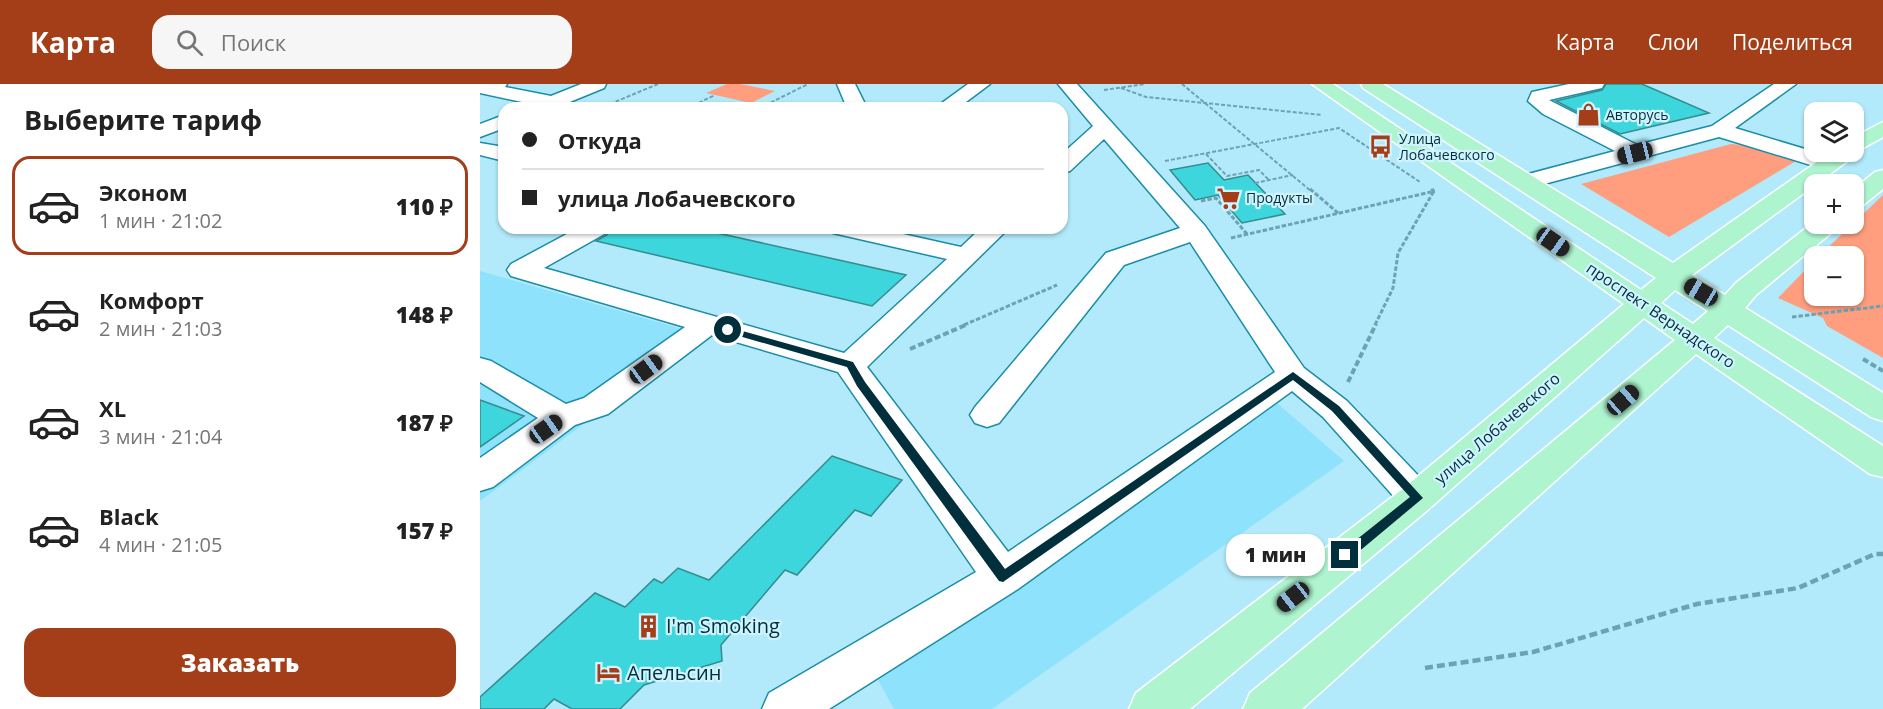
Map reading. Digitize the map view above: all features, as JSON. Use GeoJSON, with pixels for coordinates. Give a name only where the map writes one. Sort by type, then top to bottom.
{"type":"FeatureCollection","features":[{"type":"Feature","properties":{"kind":"main road","name":"проспект Вернадского"},"geometry":{"type":"LineString","coordinates":[[1322,84],[1641,303],[1883,464]]}},
{"type":"Feature","properties":{"kind":"main road"},"geometry":{"type":"LineString","coordinates":[[1370,84],[1883,409]]}},
{"type":"Feature","properties":{"kind":"main road"},"geometry":{"type":"LineString","coordinates":[[1864,140],[1883,128]]}},
{"type":"Feature","properties":{"kind":"main road","name":"улица Лобачевского"},"geometry":{"type":"LineString","coordinates":[[1153,709],[1417,498],[1641,303],[1831,162]]}},
{"type":"Feature","properties":{"kind":"main road"},"geometry":{"type":"LineString","coordinates":[[1864,193],[1883,177]]}},
{"type":"Feature","properties":{"kind":"main road"},"geometry":{"type":"LineString","coordinates":[[1267,709],[1695,339],[1746,289],[1815,234]]}},
{"type":"Feature","properties":{"kind":"lane"},"geometry":{"type":"LineString","coordinates":[[498,84],[485,88],[534,102]]}},
{"type":"Feature","properties":{"kind":"lane"},"geometry":{"type":"LineString","coordinates":[[552,102],[597,84]]}},
{"type":"Feature","properties":{"kind":"lane"},"geometry":{"type":"LineString","coordinates":[[846,84],[854,102]]}},
{"type":"Feature","properties":{"kind":"lane"},"geometry":{"type":"LineString","coordinates":[[1595,84],[1531,92],[1550,110],[1635,153]]}},
{"type":"Feature","properties":{"kind":"lane"},"geometry":{"type":"LineString","coordinates":[[1525,182],[1719,130],[1787,84]]}},
{"type":"Feature","properties":{"kind":"lane"},"geometry":{"type":"LineString","coordinates":[[956,102],[984,87]]}},
{"type":"Feature","properties":{"kind":"lane"},"geometry":{"type":"LineString","coordinates":[[1072,89],[1200,238],[1293,375],[1335,409],[1417,498]]}},
{"type":"Feature","properties":{"kind":"lane"},"geometry":{"type":"LineString","coordinates":[[480,131],[498,124]]}},
{"type":"Feature","properties":{"kind":"lane"},"geometry":{"type":"LineString","coordinates":[[1068,160],[1104,127]]}},
{"type":"Feature","properties":{"kind":"lane"},"geometry":{"type":"LineString","coordinates":[[1719,130],[1804,150]]}},
{"type":"Feature","properties":{"kind":"lane"},"geometry":{"type":"LineString","coordinates":[[480,149],[498,153]]}},
{"type":"Feature","properties":{"kind":"lane"},"geometry":{"type":"LineString","coordinates":[[586,234],[521,270],[850,364],[861,383],[1003,577]]}},
{"type":"Feature","properties":{"kind":"lane"},"geometry":{"type":"LineString","coordinates":[[894,234],[911,236],[967,256]]}},
{"type":"Feature","properties":{"kind":"lane"},"geometry":{"type":"LineString","coordinates":[[850,364],[990,234]]}},
{"type":"Feature","properties":{"kind":"lane"},"geometry":{"type":"LineString","coordinates":[[987,415],[1115,259],[1200,238]]}},
{"type":"Feature","properties":{"kind":"lane"},"geometry":{"type":"LineString","coordinates":[[480,477],[563,417],[596,406],[708,324]]}},
{"type":"Feature","properties":{"kind":"lane"},"geometry":{"type":"LineString","coordinates":[[480,368],[563,417]]}},
{"type":"Feature","properties":{"kind":"lane"},"geometry":{"type":"LineString","coordinates":[[786,709],[1003,577],[1293,375]]}},
{"type":"Feature","properties":{"kind":"path"},"geometry":{"type":"LineString","coordinates":[[615,102],[658,84]]}},
{"type":"Feature","properties":{"kind":"path"},"geometry":{"type":"LineString","coordinates":[[772,102],[808,84]]}},
{"type":"Feature","properties":{"kind":"path"},"geometry":{"type":"LineString","coordinates":[[1072,89],[1121,88],[1145,84]]}},
{"type":"Feature","properties":{"kind":"path"},"geometry":{"type":"LineString","coordinates":[[1182,84],[1338,213]]}},
{"type":"Feature","properties":{"kind":"path"},"geometry":{"type":"LineString","coordinates":[[1121,88],[1146,97],[1322,115]]}},
{"type":"Feature","properties":{"kind":"path"},"geometry":{"type":"LineString","coordinates":[[700,102],[715,95]]}},
{"type":"Feature","properties":{"kind":"path"},"geometry":{"type":"LineString","coordinates":[[1138,165],[1339,128],[1365,148],[1434,191]]}},
{"type":"Feature","properties":{"kind":"path"},"geometry":{"type":"LineString","coordinates":[[1206,153],[1227,176],[1259,170],[1269,180]]}},
{"type":"Feature","properties":{"kind":"path"},"geometry":{"type":"LineString","coordinates":[[1255,183],[1293,176]]}},
{"type":"Feature","properties":{"kind":"path"},"geometry":{"type":"LineString","coordinates":[[1200,238],[1338,213],[1434,191]]}},
{"type":"Feature","properties":{"kind":"path"},"geometry":{"type":"LineString","coordinates":[[1335,409],[1393,288],[1398,253],[1434,191]]}},
{"type":"Feature","properties":{"kind":"path"},"geometry":{"type":"LineString","coordinates":[[904,351],[1062,282]]}},
{"type":"Feature","properties":{"kind":"path"},"geometry":{"type":"LineString","coordinates":[[1791,317],[1883,306]]}},
{"type":"Feature","properties":{"kind":"path"},"geometry":{"type":"LineString","coordinates":[[1425,668],[1533,652],[1697,604],[1798,588],[1875,554],[1883,554]]}},
{"type":"Feature","properties":{"kind":"shaded area"},"geometry":{"type":"Polygon","coordinates":[[[727,84],[740,84],[775,91],[753,102],[706,93],[727,84]]]}},
{"type":"Feature","properties":{"kind":"shaded area"},"geometry":{"type":"Polygon","coordinates":[[[1731,144],[1754,146],[1796,161],[1669,237],[1581,184],[1731,144]]]}},
{"type":"Feature","properties":{"kind":"shaded area"},"geometry":{"type":"Polygon","coordinates":[[[1883,195],[1883,358],[1827,326],[1823,318],[1778,298],[1804,271],[1804,306],[1864,306],[1864,246],[1829,246],[1842,234],[1864,234],[1864,213],[1883,195]]]}},
{"type":"Feature","properties":{"kind":"shaded area"},"geometry":{"type":"Polygon","coordinates":[[[480,271],[703,335],[480,501],[480,271]]]}},
{"type":"Feature","properties":{"kind":"shaded area"},"geometry":{"type":"Polygon","coordinates":[[[1277,403],[1344,461],[992,709],[894,709],[873,671],[1277,403]]]}},
{"type":"Feature","properties":{"kind":"building"},"geometry":{"type":"Polygon","coordinates":[[[1606,84],[1642,84],[1709,113],[1620,134],[1556,101],[1602,90],[1606,84]]]}},
{"type":"Feature","properties":{"kind":"building"},"geometry":{"type":"Polygon","coordinates":[[[1208,163],[1224,180],[1248,175],[1285,214],[1242,223],[1218,195],[1195,200],[1170,170],[1208,163]]]}},
{"type":"Feature","properties":{"kind":"building"},"geometry":{"type":"Polygon","coordinates":[[[722,234],[906,275],[872,306],[596,241],[607,235],[722,234]]]}},
{"type":"Feature","properties":{"kind":"building"},"geometry":{"type":"Polygon","coordinates":[[[480,400],[524,416],[480,447],[480,400]]]}},
{"type":"Feature","properties":{"kind":"building","name":"I'm Smoking"},"geometry":{"type":"Polygon","coordinates":[[[832,456],[902,480],[871,516],[855,510],[797,575],[785,570],[721,645],[722,661],[644,685],[620,709],[572,709],[554,699],[544,709],[480,709],[480,697],[595,593],[625,607],[654,579],[662,583],[678,568],[709,580],[832,456]]]}},
{"type":"Feature","properties":{"kind":"place","name":"Авторусь"},"geometry":{"type":"Point","coordinates":[1588,115]}},
{"type":"Feature","properties":{"kind":"place","name":"Улица Лобачевского"},"geometry":{"type":"Point","coordinates":[1381,147]}},
{"type":"Feature","properties":{"kind":"place","name":"Продукты"},"geometry":{"type":"Point","coordinates":[1228,198]}},
{"type":"Feature","properties":{"kind":"place","name":"I'm Smoking"},"geometry":{"type":"Point","coordinates":[648,626]}},
{"type":"Feature","properties":{"kind":"place","name":"Апельсин"},"geometry":{"type":"Point","coordinates":[609,673]}},
{"type":"Feature","properties":{"kind":"route"},"geometry":{"type":"LineString","coordinates":[[728,330],[850,364],[861,383],[1003,577],[1293,375],[1335,409],[1417,498],[1345,555]]}}]}
